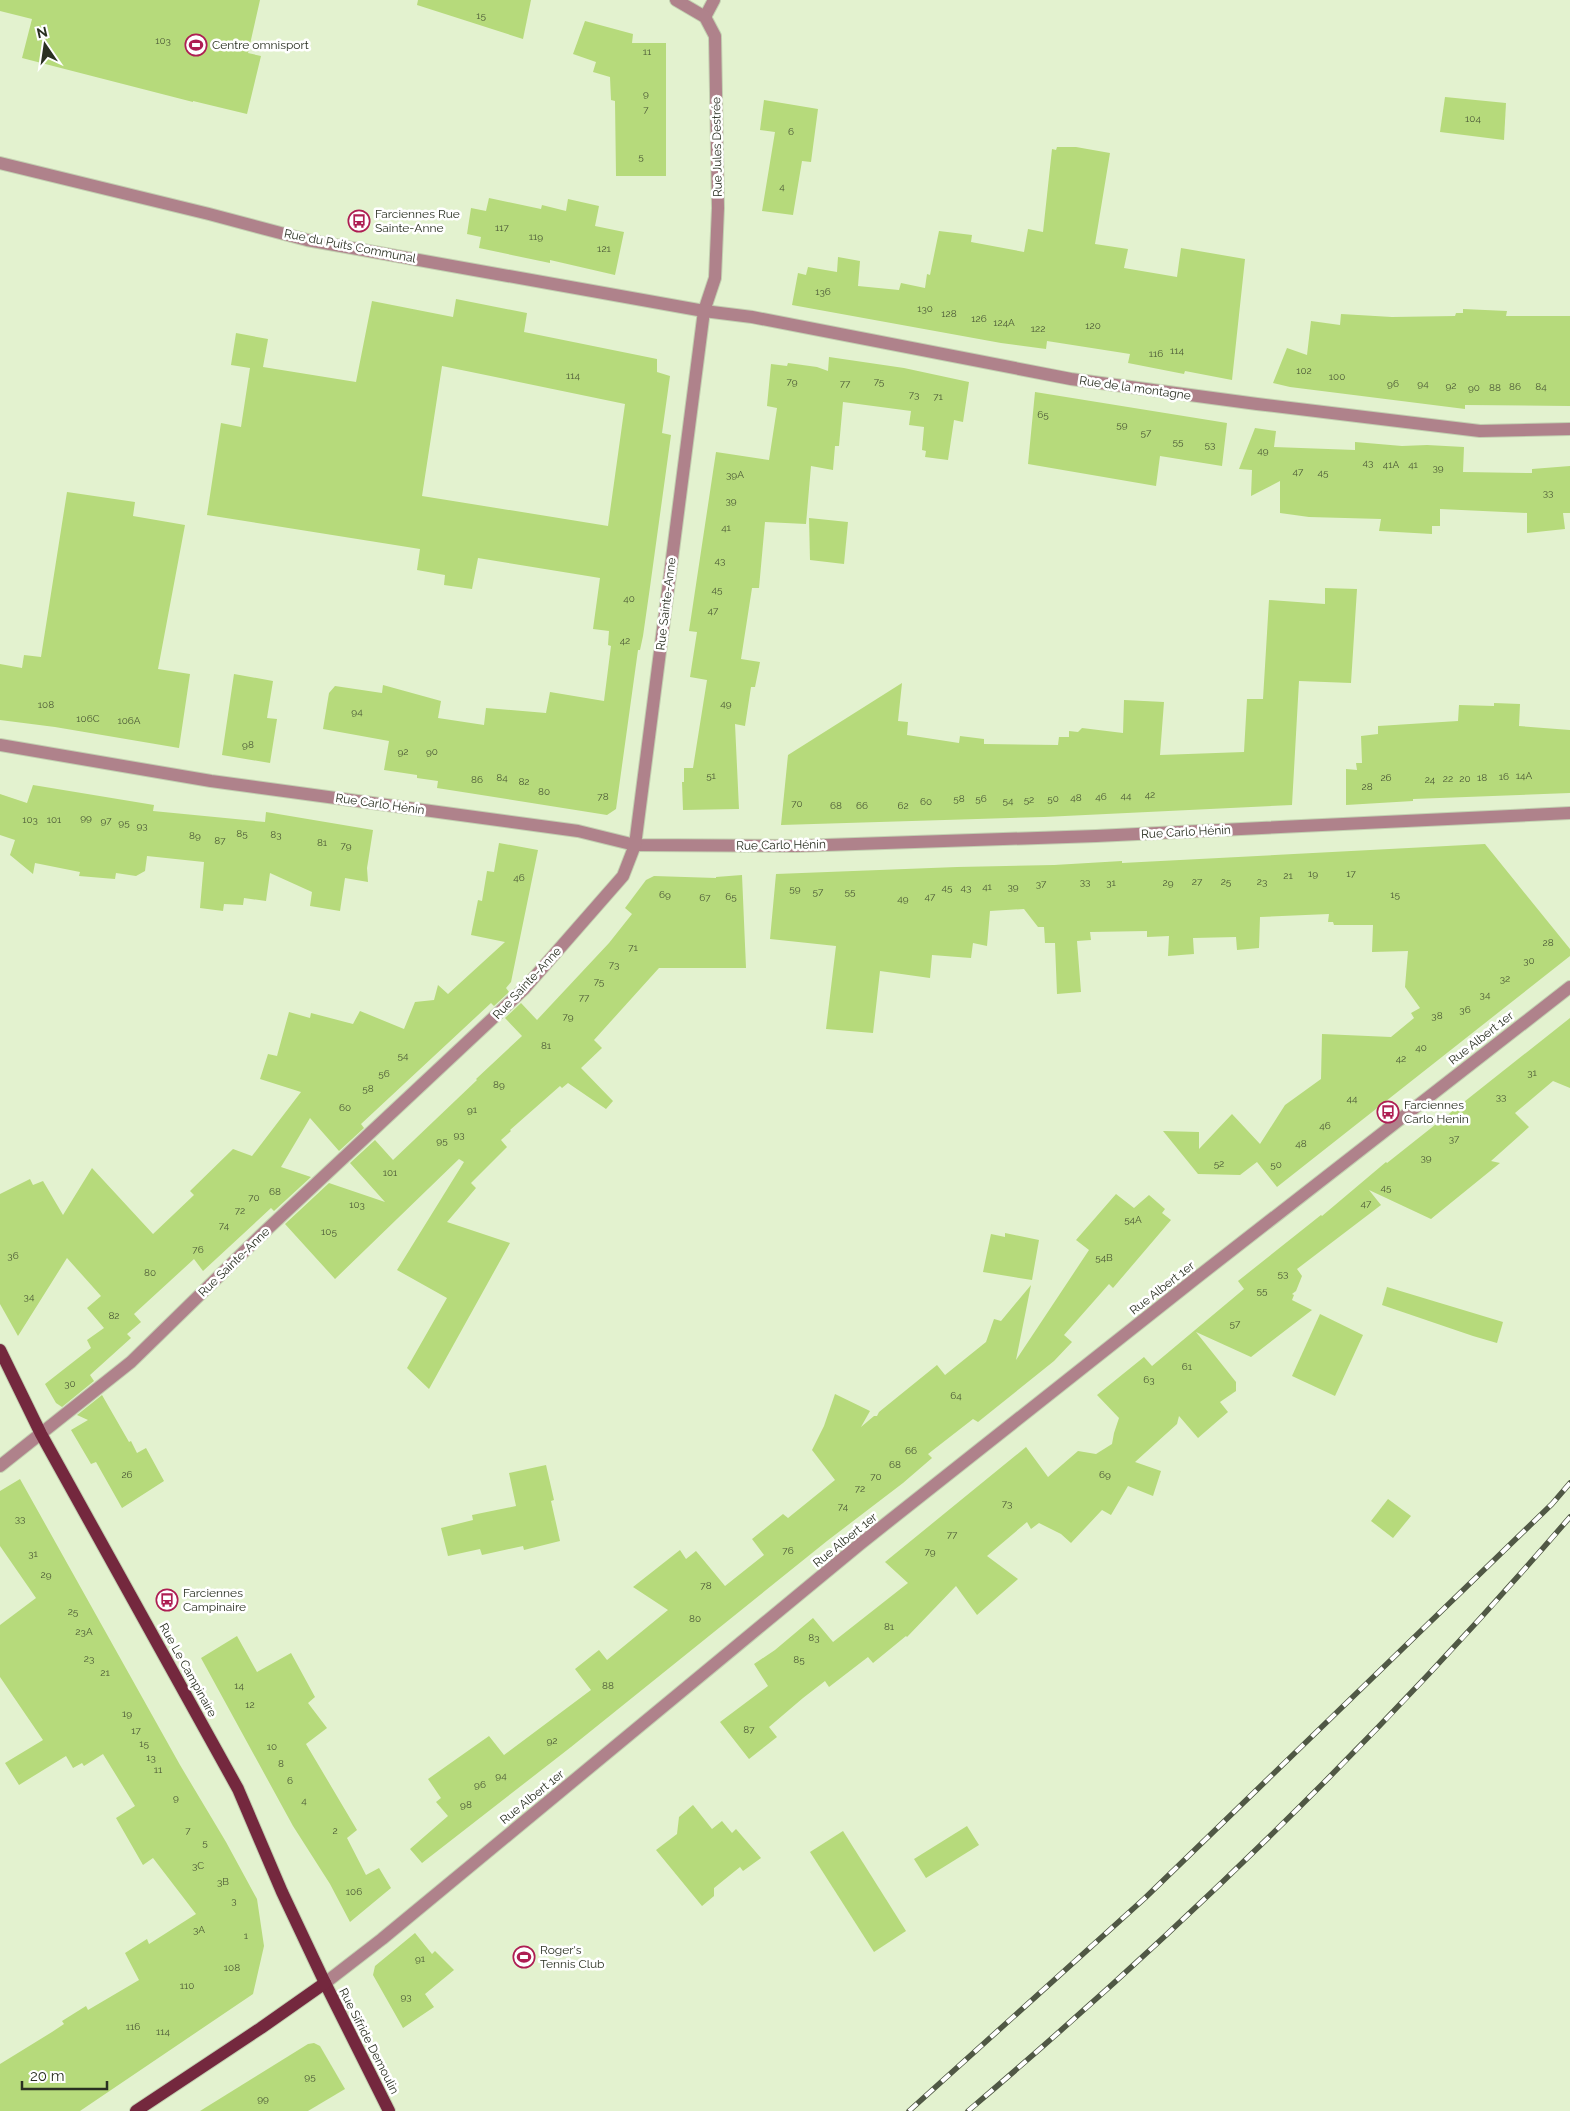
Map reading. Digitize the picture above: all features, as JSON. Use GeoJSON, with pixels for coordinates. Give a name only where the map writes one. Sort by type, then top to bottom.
{"type":"FeatureCollection","features":[{"type":"Feature","properties":{"kind":"main road","name":"Rue Le Campinaire"},"geometry":{"type":"LineString","coordinates":[[0,1350],[41,1434],[238,1789],[282,1892],[325,1983]]}},
{"type":"Feature","properties":{"kind":"main road","name":"Rue Albert 1er"},"geometry":{"type":"LineString","coordinates":[[136,2111],[325,1983]]}},
{"type":"Feature","properties":{"kind":"main road","name":"Rue Sifride Demoulin"},"geometry":{"type":"LineString","coordinates":[[325,1983],[389,2111]]}},
{"type":"Feature","properties":{"kind":"street"},"geometry":{"type":"LineString","coordinates":[[676,0],[704,17],[714,0]]}},
{"type":"Feature","properties":{"kind":"street","name":"Rue Jules Destrée"},"geometry":{"type":"LineString","coordinates":[[704,17],[715,36],[718,208],[715,278],[704,311]]}},
{"type":"Feature","properties":{"kind":"street","name":"Rue du Puits Communal"},"geometry":{"type":"LineString","coordinates":[[0,163],[210,214],[307,240],[704,311]]}},
{"type":"Feature","properties":{"kind":"street","name":"Rue de la montagne"},"geometry":{"type":"LineString","coordinates":[[704,311],[752,317],[1071,379],[1247,403],[1480,431],[1570,428]]}},
{"type":"Feature","properties":{"kind":"street","name":"Rue Sainte-Anne"},"geometry":{"type":"LineString","coordinates":[[0,1466],[131,1362],[260,1236],[524,990],[623,876],[635,845],[704,311]]}},
{"type":"Feature","properties":{"kind":"street","name":"Rue Carlo Hénin"},"geometry":{"type":"LineString","coordinates":[[0,745],[212,781],[578,831],[635,845],[796,846],[1096,836],[1570,813]]}},
{"type":"Feature","properties":{"kind":"street","name":"Rue Albert 1er"},"geometry":{"type":"LineString","coordinates":[[325,1983],[860,1544],[1208,1269],[1570,987]]}},
{"type":"Feature","properties":{"kind":"building"},"geometry":{"type":"Polygon","coordinates":[[[0,0],[260,0],[248,53],[261,56],[247,114],[22,58],[32,19],[0,11],[0,0]]]}},
{"type":"Feature","properties":{"kind":"building"},"geometry":{"type":"Polygon","coordinates":[[[418,0],[531,0],[523,39],[417,5],[418,0]]]}},
{"type":"Feature","properties":{"kind":"building"},"geometry":{"type":"Polygon","coordinates":[[[585,21],[633,34],[632,43],[666,43],[666,176],[616,176],[615,101],[611,100],[610,77],[593,72],[596,62],[573,54],[585,21]]]}},
{"type":"Feature","properties":{"kind":"building"},"geometry":{"type":"Polygon","coordinates":[[[1445,97],[1506,103],[1504,140],[1440,132],[1445,97]]]}},
{"type":"Feature","properties":{"kind":"building"},"geometry":{"type":"Polygon","coordinates":[[[764,100],[818,109],[811,162],[802,161],[793,215],[762,211],[775,132],[760,130],[764,100]]]}},
{"type":"Feature","properties":{"kind":"building"},"geometry":{"type":"Polygon","coordinates":[[[1057,147],[1076,147],[1110,153],[1095,244],[1128,249],[1124,268],[1177,277],[1181,248],[1245,259],[1232,380],[1185,371],[1184,374],[1128,363],[1130,354],[1047,341],[1046,349],[1001,343],[792,305],[798,273],[806,275],[808,267],[837,272],[838,257],[860,261],[858,286],[899,290],[901,283],[925,288],[927,274],[930,275],[939,231],[972,235],[971,242],[1024,252],[1028,229],[1043,232],[1052,149],[1056,150],[1057,147]]]}},
{"type":"Feature","properties":{"kind":"building"},"geometry":{"type":"Polygon","coordinates":[[[489,198],[541,209],[542,205],[566,211],[568,199],[599,206],[595,226],[624,232],[615,275],[550,260],[550,263],[479,248],[481,237],[467,234],[471,208],[486,211],[489,198]]]}},
{"type":"Feature","properties":{"kind":"building"},"geometry":{"type":"Polygon","coordinates":[[[456,299],[527,313],[524,332],[657,359],[657,372],[670,376],[662,433],[671,435],[643,636],[640,650],[638,650],[616,809],[607,815],[437,788],[438,781],[417,778],[417,775],[384,770],[389,741],[323,729],[329,693],[335,686],[382,693],[383,685],[441,701],[438,718],[484,725],[486,708],[546,713],[550,692],[604,701],[611,646],[608,645],[609,631],[593,629],[600,578],[478,558],[472,589],[444,585],[445,575],[417,570],[420,549],[207,515],[221,423],[241,427],[250,368],[231,365],[236,333],[268,339],[263,367],[356,382],[372,301],[453,317],[456,299]],[[442,366],[422,496],[608,526],[625,404],[442,366]]]}},
{"type":"Feature","properties":{"kind":"building"},"geometry":{"type":"Polygon","coordinates":[[[1463,309],[1507,311],[1506,316],[1570,316],[1570,406],[1465,405],[1465,409],[1290,387],[1273,383],[1287,348],[1307,355],[1311,321],[1340,325],[1341,314],[1392,317],[1455,316],[1456,313],[1463,313],[1463,309]]]}},
{"type":"Feature","properties":{"kind":"building"},"geometry":{"type":"Polygon","coordinates":[[[829,357],[904,368],[969,382],[963,422],[954,420],[948,460],[925,457],[926,451],[922,450],[924,427],[909,425],[911,411],[843,402],[839,446],[835,446],[833,470],[811,466],[806,524],[765,522],[759,588],[752,588],[741,659],[760,662],[755,687],[751,687],[745,726],[735,724],[739,809],[683,810],[682,782],[684,782],[684,768],[693,768],[707,680],[690,677],[697,632],[689,631],[716,452],[769,460],[777,408],[767,406],[771,364],[787,366],[788,363],[817,367],[828,371],[829,357]]]}},
{"type":"Feature","properties":{"kind":"building"},"geometry":{"type":"Polygon","coordinates":[[[1035,392],[1227,423],[1222,466],[1160,456],[1156,486],[1028,464],[1035,392]]]}},
{"type":"Feature","properties":{"kind":"building"},"geometry":{"type":"Polygon","coordinates":[[[1255,428],[1276,431],[1274,447],[1355,450],[1355,442],[1402,446],[1464,447],[1463,472],[1532,473],[1532,469],[1570,466],[1570,513],[1563,513],[1565,529],[1527,533],[1527,513],[1440,509],[1440,526],[1432,526],[1432,534],[1379,531],[1381,519],[1309,517],[1280,513],[1280,481],[1251,496],[1252,470],[1239,469],[1255,428]]]}},
{"type":"Feature","properties":{"kind":"building"},"geometry":{"type":"Polygon","coordinates":[[[67,492],[135,502],[133,516],[185,525],[158,669],[190,674],[179,748],[55,727],[0,720],[0,664],[22,668],[24,655],[41,657],[67,492]]]}},
{"type":"Feature","properties":{"kind":"building"},"geometry":{"type":"Polygon","coordinates":[[[809,518],[848,522],[844,564],[810,560],[809,518]]]}},
{"type":"Feature","properties":{"kind":"building"},"geometry":{"type":"Polygon","coordinates":[[[1325,588],[1357,589],[1351,683],[1299,681],[1292,805],[1044,817],[781,825],[788,755],[902,683],[898,721],[908,722],[907,735],[959,743],[960,736],[984,739],[984,744],[1058,745],[1059,737],[1069,737],[1069,731],[1078,732],[1082,728],[1123,733],[1124,700],[1164,702],[1160,755],[1244,752],[1247,699],[1263,699],[1269,600],[1325,604],[1325,588]]]}},
{"type":"Feature","properties":{"kind":"building"},"geometry":{"type":"Polygon","coordinates":[[[234,674],[273,681],[267,718],[277,719],[270,763],[222,755],[234,674]]]}},
{"type":"Feature","properties":{"kind":"building"},"geometry":{"type":"Polygon","coordinates":[[[1494,703],[1520,704],[1519,726],[1570,730],[1570,793],[1413,799],[1413,801],[1346,805],[1346,769],[1357,770],[1356,763],[1362,763],[1361,736],[1378,734],[1378,726],[1458,721],[1459,705],[1494,706],[1494,703]]]}},
{"type":"Feature","properties":{"kind":"building"},"geometry":{"type":"Polygon","coordinates":[[[33,785],[154,805],[153,811],[265,822],[266,812],[373,830],[367,868],[368,882],[345,878],[340,911],[310,906],[312,892],[270,873],[266,901],[244,898],[243,905],[224,904],[223,911],[200,908],[204,862],[147,856],[145,871],[136,876],[116,873],[115,879],[79,876],[80,872],[35,863],[33,874],[10,855],[15,840],[0,835],[0,794],[27,803],[33,785]]]}},
{"type":"Feature","properties":{"kind":"building"},"geometry":{"type":"Polygon","coordinates":[[[499,843],[538,850],[511,982],[506,988],[509,992],[494,1006],[491,1003],[361,1124],[364,1128],[339,1151],[310,1118],[281,1167],[311,1177],[274,1211],[271,1208],[203,1271],[194,1259],[134,1314],[141,1322],[127,1334],[131,1338],[90,1375],[94,1381],[62,1407],[56,1403],[45,1384],[91,1348],[87,1340],[104,1328],[87,1308],[101,1296],[67,1258],[18,1336],[0,1304],[0,1194],[30,1179],[33,1185],[43,1181],[63,1215],[92,1168],[153,1234],[194,1195],[190,1191],[233,1149],[252,1156],[301,1092],[260,1079],[268,1054],[277,1056],[289,1012],[310,1018],[311,1013],[353,1024],[360,1011],[404,1029],[415,1002],[434,1000],[438,985],[448,994],[505,942],[471,935],[478,900],[482,901],[487,871],[494,872],[499,843]]]}},
{"type":"Feature","properties":{"kind":"building"},"geometry":{"type":"Polygon","coordinates":[[[1485,844],[1570,949],[1570,956],[1277,1187],[1257,1162],[1240,1175],[1198,1174],[1163,1131],[1199,1132],[1199,1149],[1232,1114],[1260,1144],[1285,1105],[1321,1079],[1322,1034],[1391,1037],[1414,1018],[1411,1013],[1420,1008],[1405,987],[1408,951],[1372,952],[1373,925],[1334,925],[1333,922],[1328,922],[1329,914],[1260,917],[1259,948],[1237,950],[1236,937],[1193,938],[1194,954],[1168,956],[1169,936],[1147,937],[1147,931],[1090,932],[1091,940],[1077,941],[1081,992],[1057,994],[1055,943],[1045,943],[1044,927],[1038,927],[1024,909],[990,911],[987,946],[973,943],[971,958],[932,955],[930,978],[880,971],[873,1033],[826,1029],[836,946],[770,939],[776,874],[1122,861],[1122,863],[1485,844]]]}},
{"type":"Feature","properties":{"kind":"building"},"geometry":{"type":"Polygon","coordinates":[[[742,875],[746,968],[659,968],[594,1040],[602,1048],[581,1068],[613,1101],[606,1109],[568,1083],[562,1088],[560,1086],[501,1140],[507,1147],[471,1183],[476,1188],[447,1222],[510,1243],[429,1389],[407,1368],[447,1298],[397,1270],[464,1162],[459,1159],[335,1279],[285,1224],[329,1183],[385,1202],[350,1163],[375,1140],[393,1160],[477,1080],[522,1036],[505,1018],[521,1003],[537,1020],[609,943],[632,914],[625,908],[646,880],[654,876],[716,878],[742,875]]]}},
{"type":"Feature","properties":{"kind":"building"},"geometry":{"type":"Polygon","coordinates":[[[1570,1018],[1570,1088],[1553,1081],[1515,1113],[1529,1127],[1491,1161],[1500,1163],[1431,1219],[1369,1190],[1381,1205],[1297,1269],[1302,1276],[1296,1291],[1292,1294],[1294,1295],[1292,1300],[1312,1310],[1251,1357],[1196,1332],[1236,1382],[1236,1391],[1220,1402],[1228,1412],[1198,1438],[1179,1416],[1177,1424],[1135,1462],[1161,1471],[1153,1496],[1128,1486],[1111,1515],[1102,1510],[1071,1543],[1061,1534],[1039,1523],[1031,1529],[1027,1522],[987,1556],[1018,1579],[977,1615],[956,1586],[907,1637],[873,1663],[868,1657],[829,1687],[825,1681],[803,1698],[769,1727],[777,1737],[749,1759],[720,1722],[768,1686],[754,1664],[775,1650],[813,1618],[833,1642],[908,1583],[885,1562],[1026,1447],[1048,1477],[1078,1451],[1096,1454],[1112,1444],[1119,1418],[1097,1395],[1144,1357],[1152,1366],[1244,1289],[1238,1281],[1570,1018]]]}},
{"type":"Feature","properties":{"kind":"building"},"geometry":{"type":"Polygon","coordinates":[[[1116,1194],[1134,1208],[1149,1195],[1165,1209],[1162,1213],[1171,1220],[1113,1288],[1109,1284],[1064,1335],[1072,1342],[1054,1361],[978,1422],[973,1419],[928,1454],[932,1458],[903,1483],[827,1541],[571,1747],[422,1863],[410,1849],[448,1816],[436,1802],[441,1798],[428,1779],[489,1736],[504,1755],[591,1690],[575,1669],[599,1650],[607,1660],[668,1610],[633,1587],[680,1550],[686,1559],[696,1551],[725,1586],[764,1555],[752,1539],[783,1514],[788,1518],[835,1480],[812,1450],[824,1426],[835,1394],[870,1411],[861,1427],[874,1416],[877,1416],[879,1412],[937,1365],[945,1375],[986,1342],[994,1319],[1001,1321],[1031,1285],[1016,1360],[1089,1250],[1076,1240],[1116,1194]]]}},
{"type":"Feature","properties":{"kind":"building"},"geometry":{"type":"Polygon","coordinates":[[[1005,1233],[1039,1240],[1032,1280],[983,1272],[991,1234],[1005,1237],[1005,1233]]]}},
{"type":"Feature","properties":{"kind":"building"},"geometry":{"type":"Polygon","coordinates":[[[1387,1287],[1503,1322],[1497,1343],[1382,1305],[1387,1287]]]}},
{"type":"Feature","properties":{"kind":"building"},"geometry":{"type":"Polygon","coordinates":[[[1320,1314],[1363,1335],[1335,1396],[1292,1376],[1320,1314]]]}},
{"type":"Feature","properties":{"kind":"building"},"geometry":{"type":"Polygon","coordinates":[[[102,1395],[129,1442],[131,1441],[137,1453],[146,1448],[164,1481],[122,1508],[96,1462],[91,1464],[71,1430],[88,1420],[77,1415],[102,1395]]]}},
{"type":"Feature","properties":{"kind":"building"},"geometry":{"type":"Polygon","coordinates":[[[546,1465],[554,1500],[551,1501],[560,1541],[524,1550],[523,1546],[482,1555],[480,1549],[448,1556],[441,1528],[473,1520],[472,1515],[516,1506],[509,1473],[546,1465]]]}},
{"type":"Feature","properties":{"kind":"building"},"geometry":{"type":"Polygon","coordinates":[[[20,1479],[257,1899],[264,1946],[253,1994],[80,2111],[0,2111],[0,2064],[64,2024],[62,2021],[86,2006],[88,2010],[139,1980],[125,1953],[147,1939],[149,1944],[196,1914],[153,1858],[143,1865],[116,1818],[135,1806],[103,1754],[84,1766],[82,1763],[73,1768],[66,1756],[19,1785],[5,1763],[43,1740],[0,1677],[0,1625],[36,1598],[0,1546],[0,1491],[20,1479]]]}},
{"type":"Feature","properties":{"kind":"building"},"geometry":{"type":"Polygon","coordinates":[[[1388,1499],[1411,1516],[1393,1538],[1371,1521],[1388,1499]]]}},
{"type":"Feature","properties":{"kind":"building"},"geometry":{"type":"Polygon","coordinates":[[[237,1636],[257,1672],[291,1653],[315,1697],[308,1703],[327,1728],[306,1744],[357,1830],[347,1838],[366,1875],[379,1868],[391,1888],[350,1922],[330,1884],[293,1826],[201,1658],[237,1636]]]}},
{"type":"Feature","properties":{"kind":"building"},"geometry":{"type":"Polygon","coordinates":[[[693,1805],[712,1829],[722,1821],[732,1833],[736,1829],[761,1858],[743,1871],[740,1867],[714,1888],[714,1896],[702,1906],[656,1850],[677,1834],[679,1817],[693,1805]]]}},
{"type":"Feature","properties":{"kind":"building"},"geometry":{"type":"Polygon","coordinates":[[[967,1826],[979,1845],[926,1878],[914,1859],[967,1826]]]}},
{"type":"Feature","properties":{"kind":"building"},"geometry":{"type":"Polygon","coordinates":[[[843,1831],[906,1931],[874,1952],[810,1852],[843,1831]]]}},
{"type":"Feature","properties":{"kind":"building"},"geometry":{"type":"Polygon","coordinates":[[[415,1933],[432,1954],[435,1951],[454,1970],[425,1994],[434,2007],[403,2028],[373,1975],[375,1966],[415,1933]]]}},
{"type":"Feature","properties":{"kind":"building"},"geometry":{"type":"Polygon","coordinates":[[[314,2043],[320,2046],[345,2089],[308,2111],[200,2111],[308,2044],[314,2043]]]}},
{"type":"Feature","properties":{"kind":"railway"},"geometry":{"type":"LineString","coordinates":[[909,2111],[1145,1898],[1552,1504],[1570,1483]]}},
{"type":"Feature","properties":{"kind":"railway"},"geometry":{"type":"LineString","coordinates":[[968,2111],[1127,1971],[1281,1826],[1429,1674],[1570,1517]]}},
{"type":"Feature","properties":{"kind":"place","name":"Centre omnisport"},"geometry":{"type":"Point","coordinates":[196,45]}},
{"type":"Feature","properties":{"kind":"place","name":"Farciennes Rue Sainte-Anne"},"geometry":{"type":"Point","coordinates":[359,221]}},
{"type":"Feature","properties":{"kind":"place","name":"Farciennes Carlo Henin"},"geometry":{"type":"Point","coordinates":[1388,1112]}},
{"type":"Feature","properties":{"kind":"place","name":"Farciennes Campinaire"},"geometry":{"type":"Point","coordinates":[167,1600]}},
{"type":"Feature","properties":{"kind":"place","name":"Roger's Tennis Club"},"geometry":{"type":"Point","coordinates":[524,1957]}}]}
